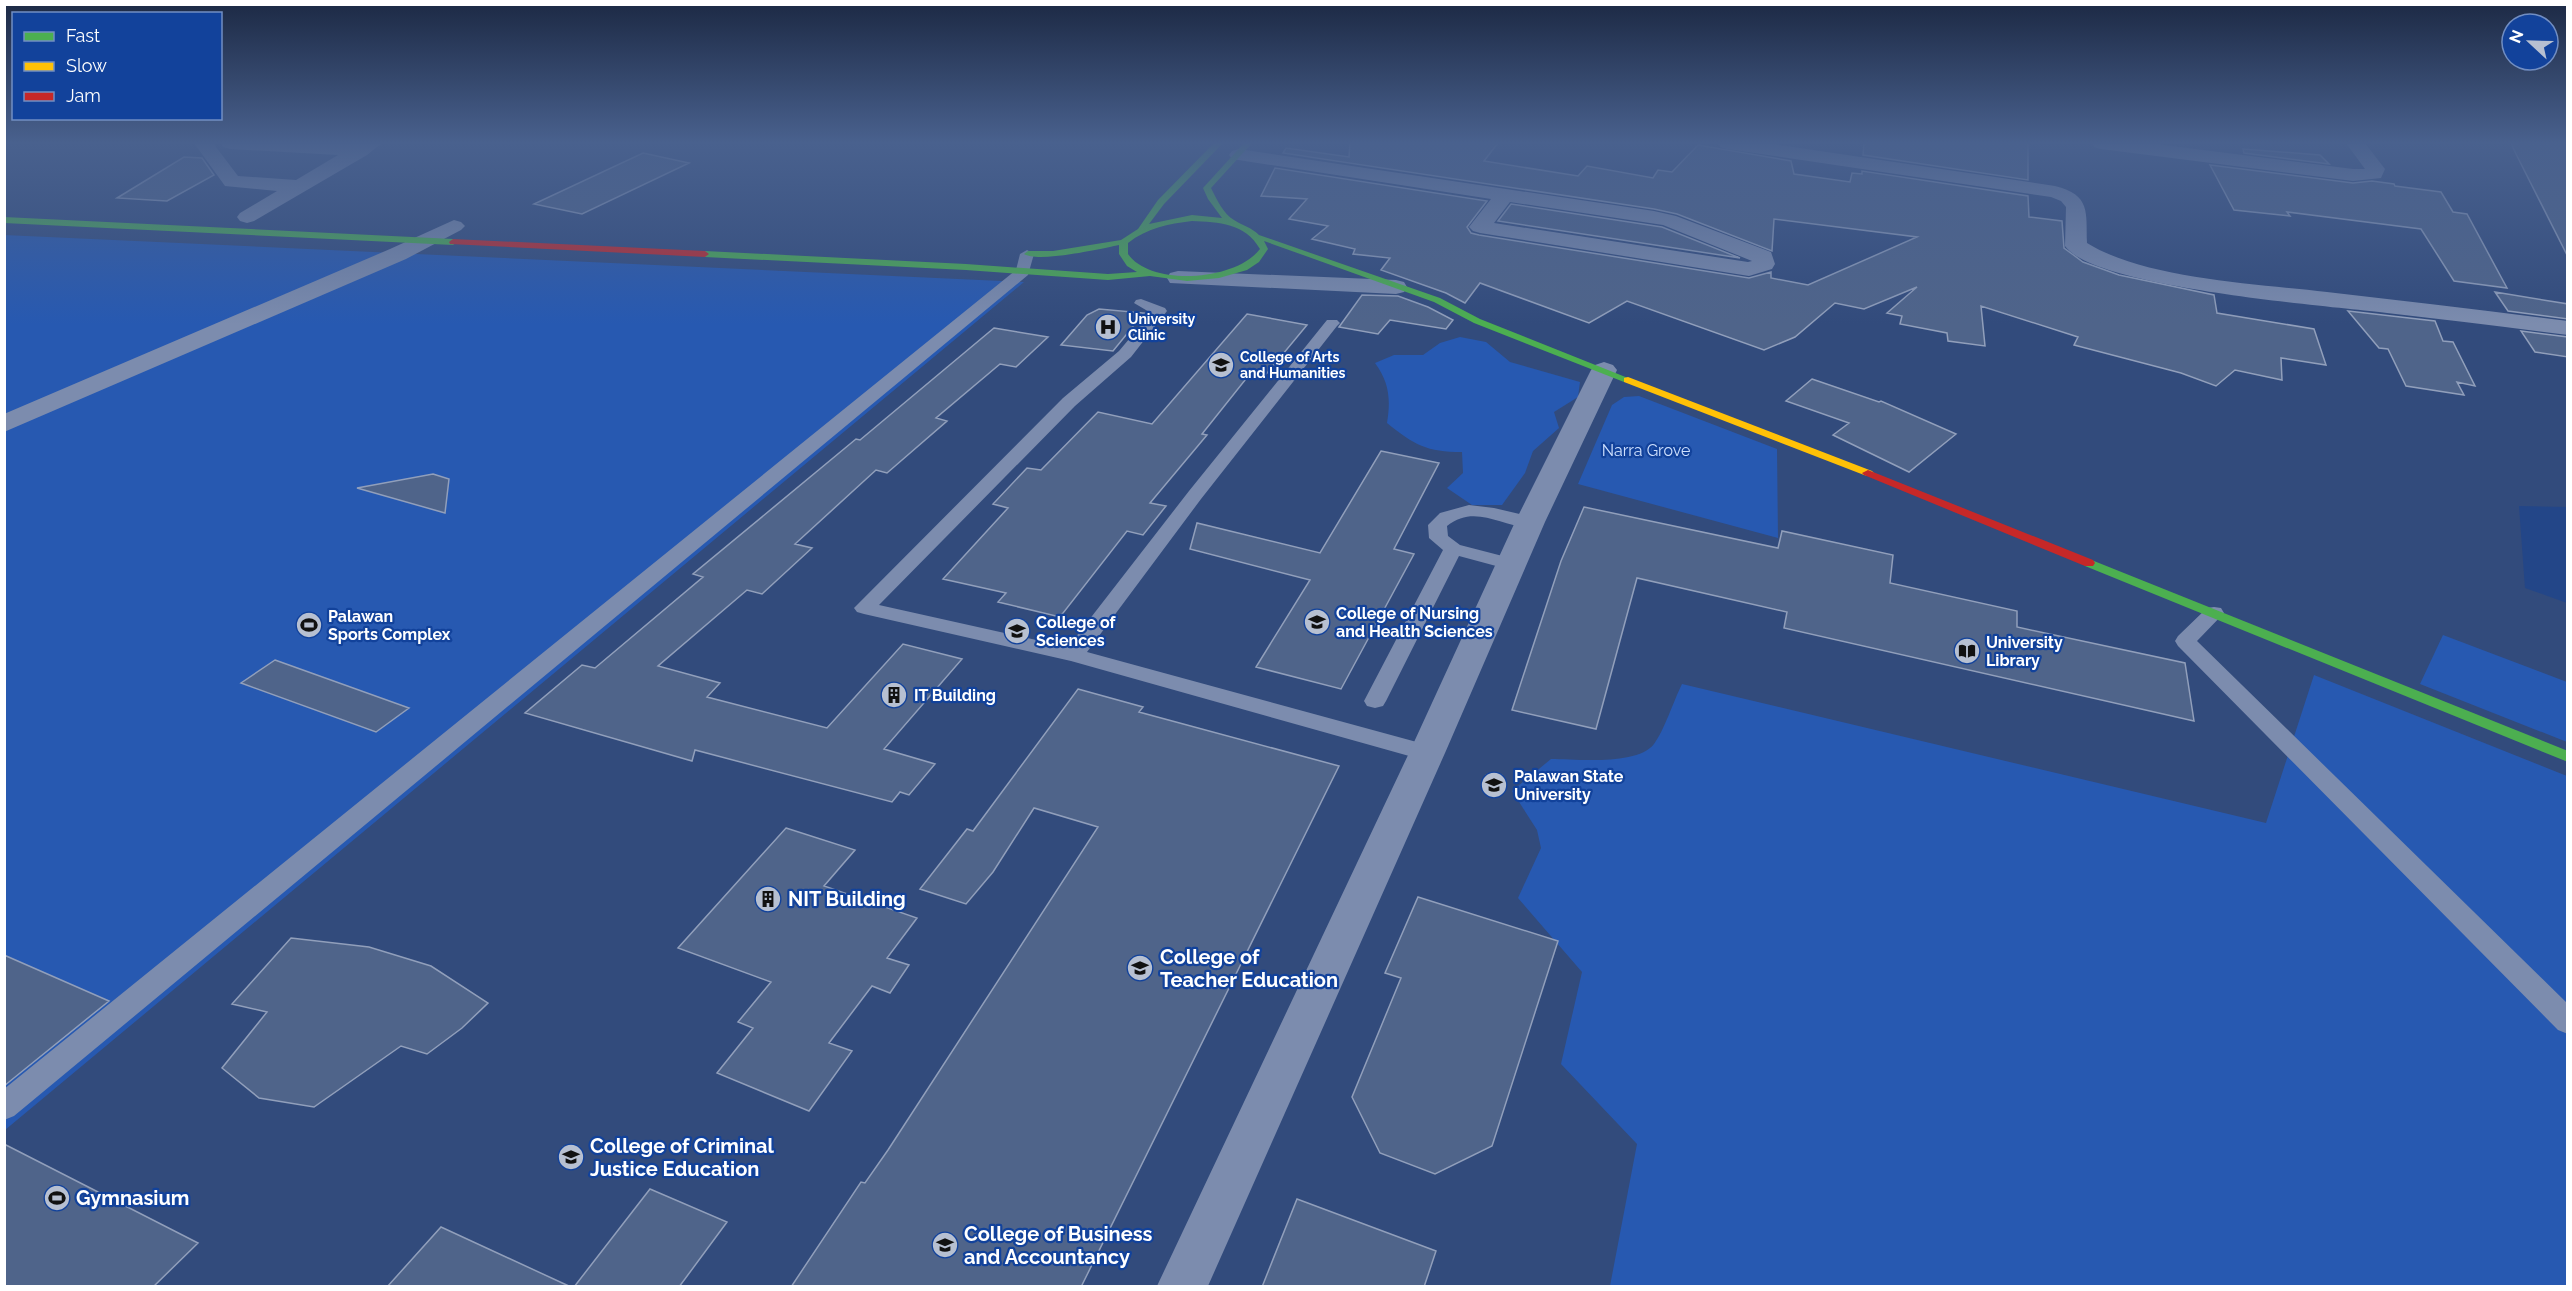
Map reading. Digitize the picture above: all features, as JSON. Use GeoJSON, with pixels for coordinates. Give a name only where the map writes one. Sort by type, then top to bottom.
{"type":"FeatureCollection","features":[{"type":"Feature","properties":{"kind":"street"},"geometry":{"type":"LineString","coordinates":[[242,217],[268,203]]}},
{"type":"Feature","properties":{"kind":"street"},"geometry":{"type":"LineString","coordinates":[[1020,260],[1124,242],[1142,228],[1160,203]]}},
{"type":"Feature","properties":{"kind":"street"},"geometry":{"type":"LineString","coordinates":[[1215,203],[1229,221]]}},
{"type":"Feature","properties":{"kind":"street"},"geometry":{"type":"LineString","coordinates":[[1499,203],[1480,227],[1749,269],[1764,264],[1763,257],[1669,220],[1559,203]]}},
{"type":"Feature","properties":{"kind":"street"},"geometry":{"type":"LineString","coordinates":[[2074,203],[2076,206],[2076,246],[2089,256],[2119,265],[2209,284],[2568,328]]}},
{"type":"Feature","properties":{"kind":"street"},"geometry":{"type":"LineString","coordinates":[[242,217],[273,218]]}},
{"type":"Feature","properties":{"kind":"street"},"geometry":{"type":"LineString","coordinates":[[1142,228],[1165,221],[1192,218],[1229,221],[1245,226],[1260,237],[1437,300],[1478,321],[1856,468],[2568,757]]}},
{"type":"Feature","properties":{"kind":"street"},"geometry":{"type":"LineString","coordinates":[[4,220],[423,233],[1020,260],[1108,277],[1151,273]]}},
{"type":"Feature","properties":{"kind":"street"},"geometry":{"type":"LineString","coordinates":[[4,424],[70,396],[423,233],[463,226]]}},
{"type":"Feature","properties":{"kind":"street"},"geometry":{"type":"LineString","coordinates":[[1177,278],[1207,277],[1235,271],[1255,261],[1264,249],[1260,237]]}},
{"type":"Feature","properties":{"kind":"street"},"geometry":{"type":"LineString","coordinates":[[738,242],[978,254]]}},
{"type":"Feature","properties":{"kind":"street"},"geometry":{"type":"LineString","coordinates":[[1124,242],[1123,254],[1132,265],[1151,273],[1177,278],[1396,287]]}},
{"type":"Feature","properties":{"kind":"street"},"geometry":{"type":"LineString","coordinates":[[1182,1287],[1427,753],[1530,522],[1604,370]]}},
{"type":"Feature","properties":{"kind":"lane"},"geometry":{"type":"LineString","coordinates":[[4,1107],[1020,260]]}},
{"type":"Feature","properties":{"kind":"lane"},"geometry":{"type":"LineString","coordinates":[[1141,303],[1160,311],[1125,354],[1069,402],[864,608],[1073,655],[1427,753]]}},
{"type":"Feature","properties":{"kind":"lane"},"geometry":{"type":"LineString","coordinates":[[1073,655],[1195,495],[1332,323]]}},
{"type":"Feature","properties":{"kind":"lane"},"geometry":{"type":"LineString","coordinates":[[1511,564],[1453,549],[1439,538],[1436,531],[1437,525],[1450,514],[1472,511],[1530,522]]}},
{"type":"Feature","properties":{"kind":"lane"},"geometry":{"type":"LineString","coordinates":[[1375,701],[1453,549]]}},
{"type":"Feature","properties":{"kind":"lane"},"geometry":{"type":"LineString","coordinates":[[2214,613],[2185,641],[2568,1022]]}},
{"type":"Feature","properties":{"kind":"green space","name":"Palawan Sports Complex"},"geometry":{"type":"Polygon","coordinates":[[[4,235],[1024,282],[5,1130],[4,235]]]}},
{"type":"Feature","properties":{"kind":"green space"},"geometry":{"type":"Polygon","coordinates":[[[1460,337],[1486,342],[1510,362],[1580,382],[1578,397],[1554,412],[1559,428],[1533,451],[1525,473],[1502,505],[1472,505],[1447,488],[1463,473],[1462,452],[1439,451],[1422,446],[1405,437],[1387,423],[1388,391],[1375,363],[1394,355],[1423,355],[1440,343],[1460,337]]]}},
{"type":"Feature","properties":{"kind":"green space","name":"Narra Grove"},"geometry":{"type":"Polygon","coordinates":[[[1639,396],[1777,449],[1778,538],[1578,484],[1612,405],[1624,397],[1639,396]]]}},
{"type":"Feature","properties":{"kind":"green space"},"geometry":{"type":"Polygon","coordinates":[[[2443,635],[2567,682],[2567,742],[2420,684],[2443,635]]]}},
{"type":"Feature","properties":{"kind":"green space"},"geometry":{"type":"Polygon","coordinates":[[[2314,675],[2567,776],[2567,1286],[1610,1286],[1637,1144],[1561,1064],[1582,972],[1518,898],[1541,848],[1537,830],[1512,791],[1551,759],[1606,760],[1634,756],[1646,751],[1658,738],[1682,684],[2266,823],[2314,675]]]}},
{"type":"Feature","properties":{"kind":"shaded area"},"geometry":{"type":"Polygon","coordinates":[[[2519,506],[2567,507],[2567,603],[2525,588],[2519,506]]]}},
{"type":"Feature","properties":{"kind":"building"},"geometry":{"type":"Polygon","coordinates":[[[536,203],[605,203],[582,214],[536,203]]]}},
{"type":"Feature","properties":{"kind":"building"},"geometry":{"type":"Polygon","coordinates":[[[1303,203],[1485,203],[1467,227],[1471,233],[1749,278],[1771,272],[1771,278],[1808,285],[1917,237],[1774,219],[1772,251],[1677,214],[1616,203],[2028,203],[2029,217],[2062,221],[2064,248],[2083,262],[2119,275],[2214,295],[2217,313],[2314,329],[2326,365],[2281,358],[2282,380],[2235,370],[2216,386],[2181,373],[2074,345],[2078,337],[1981,306],[1985,346],[1948,341],[1947,333],[1900,324],[1902,316],[1887,313],[1917,287],[1864,309],[1835,303],[1795,337],[1764,350],[1627,301],[1589,323],[1480,283],[1465,303],[1446,293],[1381,270],[1390,258],[1353,254],[1355,249],[1312,239],[1328,226],[1289,219],[1303,203]]]}},
{"type":"Feature","properties":{"kind":"building"},"geometry":{"type":"Polygon","coordinates":[[[2230,203],[2448,203],[2453,212],[2467,214],[2507,288],[2454,281],[2421,229],[2287,212],[2290,216],[2234,210],[2230,203]]]}},
{"type":"Feature","properties":{"kind":"building"},"geometry":{"type":"Polygon","coordinates":[[[2541,203],[2568,203],[2568,257],[2541,203]]]}},
{"type":"Feature","properties":{"kind":"building"},"geometry":{"type":"Polygon","coordinates":[[[1511,204],[1662,227],[1740,258],[1498,221],[1511,204]]]}},
{"type":"Feature","properties":{"kind":"building"},"geometry":{"type":"Polygon","coordinates":[[[2495,292],[2568,304],[2568,319],[2508,311],[2495,292]]]}},
{"type":"Feature","properties":{"kind":"building"},"geometry":{"type":"Polygon","coordinates":[[[1362,295],[1398,296],[1428,307],[1453,320],[1446,329],[1390,320],[1378,334],[1339,327],[1362,295]]]}},
{"type":"Feature","properties":{"kind":"building","name":"University Clinic"},"geometry":{"type":"Polygon","coordinates":[[[1099,309],[1144,313],[1113,351],[1061,345],[1087,315],[1099,309]]]}},
{"type":"Feature","properties":{"kind":"building"},"geometry":{"type":"Polygon","coordinates":[[[2348,311],[2435,321],[2443,341],[2453,342],[2475,386],[2457,382],[2464,395],[2406,386],[2388,349],[2379,348],[2348,311]]]}},
{"type":"Feature","properties":{"kind":"building"},"geometry":{"type":"Polygon","coordinates":[[[1247,314],[1307,325],[1263,378],[1249,375],[1202,434],[1207,435],[1150,503],[1166,506],[1143,535],[1127,531],[1060,617],[998,602],[1006,593],[943,579],[1008,508],[993,504],[1027,468],[1041,470],[1098,412],[1152,424],[1247,314]]]}},
{"type":"Feature","properties":{"kind":"building"},"geometry":{"type":"Polygon","coordinates":[[[994,328],[1048,337],[1016,367],[1000,364],[936,418],[947,421],[887,473],[876,470],[795,544],[812,548],[762,594],[747,590],[658,666],[720,683],[707,697],[827,728],[903,644],[962,659],[884,749],[935,764],[909,795],[900,792],[892,802],[695,750],[692,761],[525,713],[582,665],[595,668],[703,577],[693,574],[856,439],[860,440],[994,328]]]}},
{"type":"Feature","properties":{"kind":"building"},"geometry":{"type":"Polygon","coordinates":[[[2521,331],[2568,337],[2568,357],[2535,352],[2521,331]]]}},
{"type":"Feature","properties":{"kind":"building"},"geometry":{"type":"Polygon","coordinates":[[[1812,379],[1881,401],[1956,434],[1909,472],[1833,435],[1849,423],[1786,401],[1812,379]]]}},
{"type":"Feature","properties":{"kind":"building"},"geometry":{"type":"Polygon","coordinates":[[[1381,451],[1439,463],[1394,549],[1414,554],[1341,689],[1256,667],[1310,580],[1190,549],[1197,523],[1320,553],[1381,451]]]}},
{"type":"Feature","properties":{"kind":"building"},"geometry":{"type":"Polygon","coordinates":[[[433,474],[449,479],[445,513],[357,488],[433,474]]]}},
{"type":"Feature","properties":{"kind":"building"},"geometry":{"type":"Polygon","coordinates":[[[1584,507],[1778,548],[1782,531],[1893,555],[1890,583],[2017,611],[2017,627],[2185,663],[2194,721],[1784,628],[1787,612],[1637,578],[1596,729],[1512,710],[1561,561],[1584,507]]]}},
{"type":"Feature","properties":{"kind":"building"},"geometry":{"type":"Polygon","coordinates":[[[275,660],[409,708],[376,732],[241,683],[275,660]]]}},
{"type":"Feature","properties":{"kind":"building","name":"College of Teacher Education"},"geometry":{"type":"Polygon","coordinates":[[[1078,689],[1143,707],[1139,712],[1339,766],[1081,1287],[791,1287],[861,1182],[865,1183],[888,1150],[1098,827],[1034,808],[993,872],[966,904],[920,889],[967,829],[973,831],[1078,689]]]}},
{"type":"Feature","properties":{"kind":"building"},"geometry":{"type":"Polygon","coordinates":[[[786,828],[855,850],[824,886],[917,918],[887,958],[909,965],[890,993],[872,986],[829,1043],[852,1051],[809,1111],[717,1073],[753,1028],[738,1022],[771,982],[678,948],[786,828]]]}},
{"type":"Feature","properties":{"kind":"building"},"geometry":{"type":"Polygon","coordinates":[[[1418,897],[1558,941],[1492,1146],[1435,1174],[1380,1153],[1352,1097],[1401,978],[1385,973],[1418,897]]]}},
{"type":"Feature","properties":{"kind":"building"},"geometry":{"type":"Polygon","coordinates":[[[291,938],[369,947],[431,966],[488,1003],[462,1028],[427,1054],[401,1046],[314,1107],[259,1098],[222,1068],[267,1012],[232,1004],[291,938]]]}},
{"type":"Feature","properties":{"kind":"building"},"geometry":{"type":"Polygon","coordinates":[[[4,955],[109,1001],[4,1086],[4,955]]]}},
{"type":"Feature","properties":{"kind":"building","name":"Gymnasium"},"geometry":{"type":"Polygon","coordinates":[[[4,1144],[198,1243],[153,1287],[4,1287],[4,1144]]]}},
{"type":"Feature","properties":{"kind":"building"},"geometry":{"type":"Polygon","coordinates":[[[650,1189],[727,1222],[679,1287],[574,1287],[650,1189]]]}},
{"type":"Feature","properties":{"kind":"building"},"geometry":{"type":"Polygon","coordinates":[[[1297,1199],[1436,1251],[1424,1287],[1262,1287],[1297,1199]]]}},
{"type":"Feature","properties":{"kind":"building"},"geometry":{"type":"Polygon","coordinates":[[[441,1227],[571,1287],[387,1287],[441,1227]]]}},
{"type":"Feature","properties":{"kind":"traffic: fast"},"geometry":{"type":"LineString","coordinates":[[1142,228],[1160,203]]}},
{"type":"Feature","properties":{"kind":"traffic: fast"},"geometry":{"type":"LineString","coordinates":[[1215,203],[1229,221]]}},
{"type":"Feature","properties":{"kind":"traffic: fast"},"geometry":{"type":"LineString","coordinates":[[1192,218],[1234,223],[1251,232],[1264,249],[1244,268],[1219,275],[1187,278],[1156,275],[1142,271],[1131,264],[1123,254],[1124,242],[1140,231],[1165,222],[1192,218]]}},
{"type":"Feature","properties":{"kind":"traffic: fast"},"geometry":{"type":"LineString","coordinates":[[4,220],[453,242]]}},
{"type":"Feature","properties":{"kind":"traffic: fast"},"geometry":{"type":"LineString","coordinates":[[1261,237],[1437,300],[1477,321],[1628,380]]}},
{"type":"Feature","properties":{"kind":"traffic: fast"},"geometry":{"type":"LineString","coordinates":[[1028,254],[1053,254],[1124,242]]}},
{"type":"Feature","properties":{"kind":"traffic: fast"},"geometry":{"type":"LineString","coordinates":[[705,254],[966,267],[1108,277],[1151,273]]}},
{"type":"Feature","properties":{"kind":"traffic: fast"},"geometry":{"type":"LineString","coordinates":[[2089,563],[2568,757]]}},
{"type":"Feature","properties":{"kind":"traffic: slow"},"geometry":{"type":"LineString","coordinates":[[1628,380],[1868,473]]}},
{"type":"Feature","properties":{"kind":"traffic: jam"},"geometry":{"type":"LineString","coordinates":[[453,242],[705,254]]}},
{"type":"Feature","properties":{"kind":"traffic: jam"},"geometry":{"type":"LineString","coordinates":[[1868,473],[2089,563]]}},
{"type":"Feature","properties":{"kind":"place","name":"University Clinic"},"geometry":{"type":"Point","coordinates":[1108,327]}},
{"type":"Feature","properties":{"kind":"place","name":"College of Arts and Humanities"},"geometry":{"type":"Point","coordinates":[1221,365]}},
{"type":"Feature","properties":{"kind":"place","name":"College of Nursing and Health Sciences"},"geometry":{"type":"Point","coordinates":[1317,622]}},
{"type":"Feature","properties":{"kind":"place","name":"Palawan Sports Complex"},"geometry":{"type":"Point","coordinates":[309,625]}},
{"type":"Feature","properties":{"kind":"place","name":"College of Sciences"},"geometry":{"type":"Point","coordinates":[1017,631]}},
{"type":"Feature","properties":{"kind":"place","name":"University Library"},"geometry":{"type":"Point","coordinates":[1967,651]}},
{"type":"Feature","properties":{"kind":"place","name":"IT Building"},"geometry":{"type":"Point","coordinates":[894,695]}},
{"type":"Feature","properties":{"kind":"place","name":"Palawan State University"},"geometry":{"type":"Point","coordinates":[1494,785]}},
{"type":"Feature","properties":{"kind":"place","name":"NIT Building"},"geometry":{"type":"Point","coordinates":[768,899]}},
{"type":"Feature","properties":{"kind":"place","name":"College of Teacher Education"},"geometry":{"type":"Point","coordinates":[1140,968]}},
{"type":"Feature","properties":{"kind":"place","name":"College of Criminal Justice Education"},"geometry":{"type":"Point","coordinates":[571,1157]}},
{"type":"Feature","properties":{"kind":"place","name":"Gymnasium"},"geometry":{"type":"Point","coordinates":[57,1198]}},
{"type":"Feature","properties":{"kind":"place","name":"College of Business and Accountancy"},"geometry":{"type":"Point","coordinates":[945,1245]}}]}
